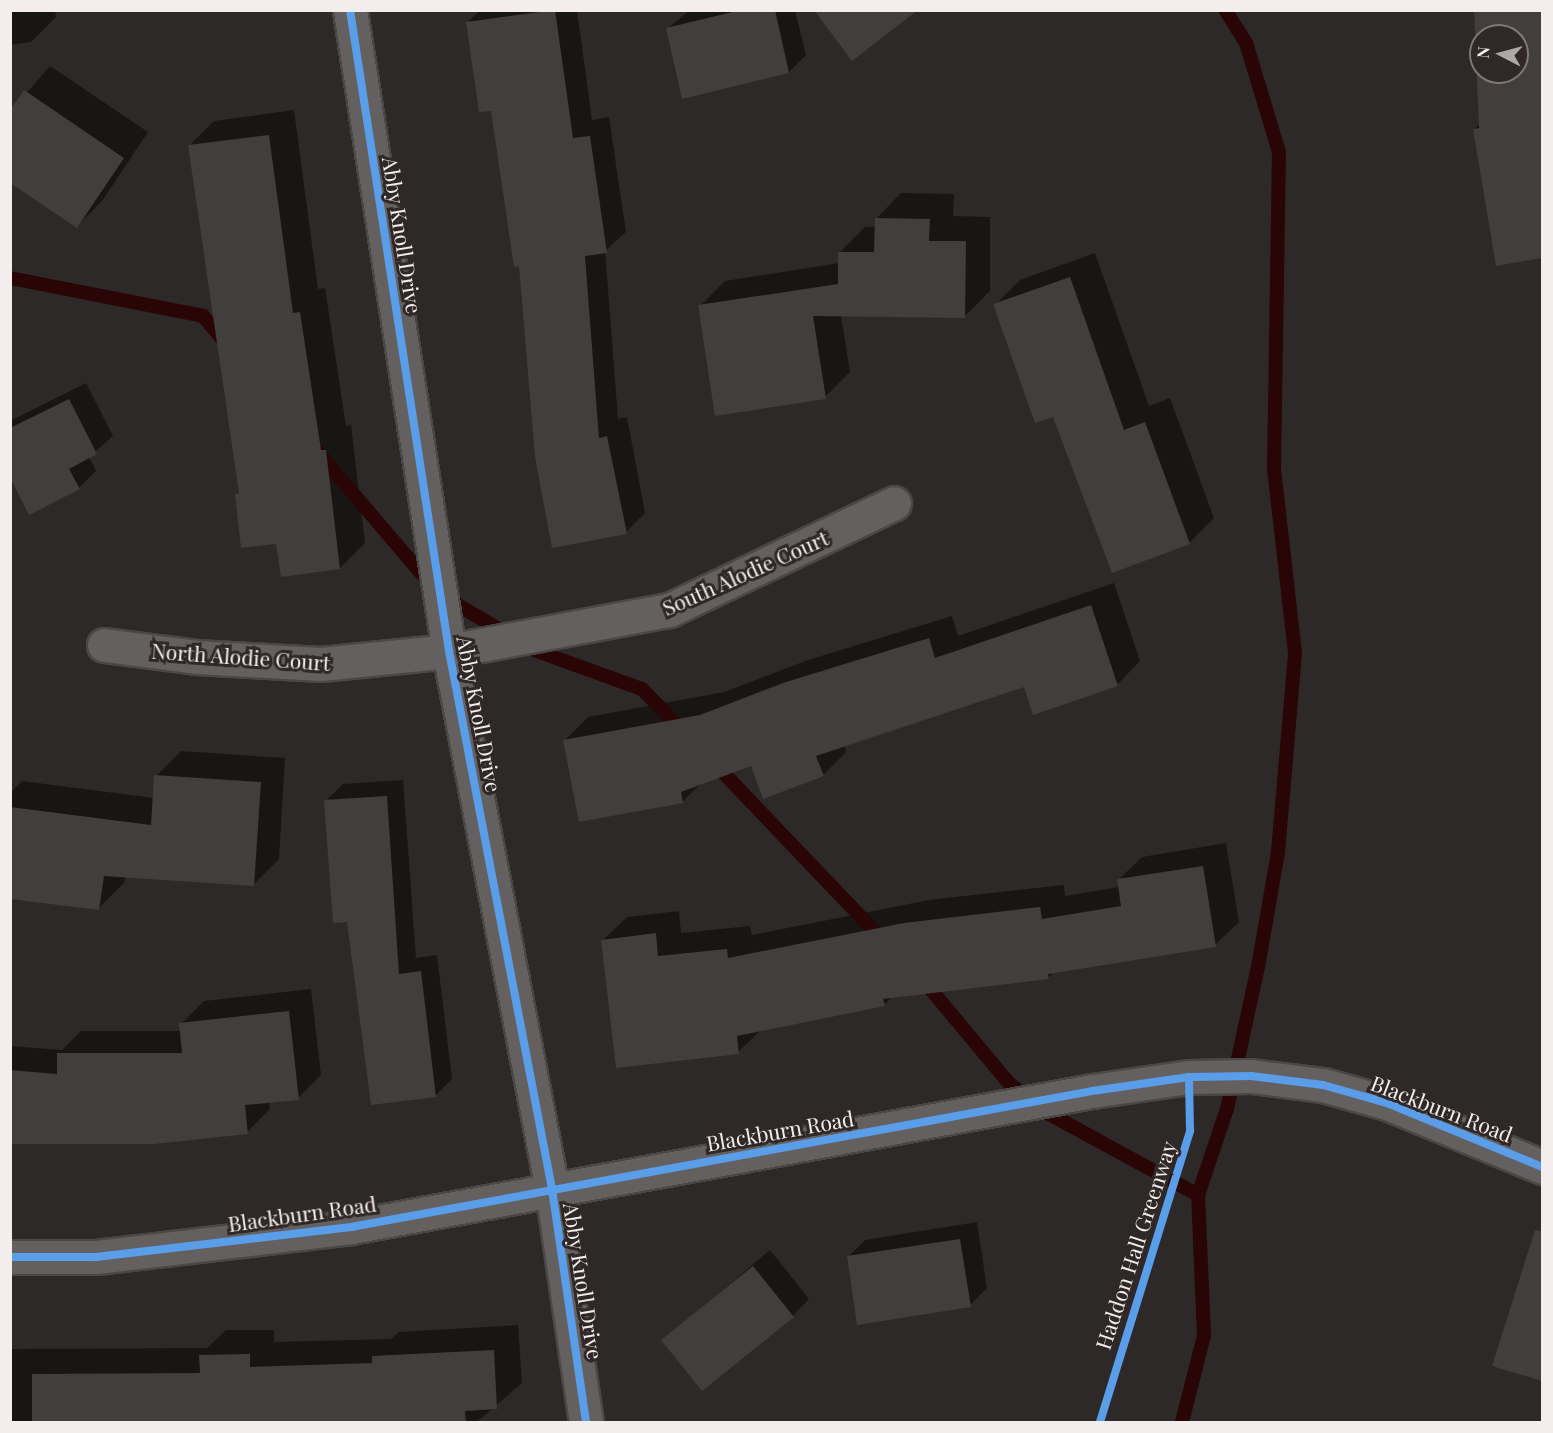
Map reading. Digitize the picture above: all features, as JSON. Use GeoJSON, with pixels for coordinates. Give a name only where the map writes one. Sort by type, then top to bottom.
{"type":"FeatureCollection","features":[{"type":"Feature","properties":{"kind":"street","name":"Abby Knoll Drive"},"geometry":{"type":"LineString","coordinates":[[350,10],[449,651],[552,1189],[586,1422]]}},
{"type":"Feature","properties":{"kind":"street","name":"South Alodie Court"},"geometry":{"type":"LineString","coordinates":[[449,651],[669,610],[894,503]]}},
{"type":"Feature","properties":{"kind":"street","name":"North Alodie Court"},"geometry":{"type":"LineString","coordinates":[[104,645],[196,657],[321,664],[449,651]]}},
{"type":"Feature","properties":{"kind":"street","name":"Blackburn Road"},"geometry":{"type":"LineString","coordinates":[[10,1257],[96,1257],[351,1227],[552,1189],[1189,1077],[1251,1076],[1323,1085],[1387,1103],[1542,1167]]}},
{"type":"Feature","properties":{"kind":"building"},"geometry":{"type":"Polygon","coordinates":[[[555,10],[573,138],[590,136],[607,253],[585,256],[599,438],[607,436],[627,534],[552,548],[535,457],[519,266],[514,267],[491,111],[479,112],[466,22],[555,10]]]}},
{"type":"Feature","properties":{"kind":"building"},"geometry":{"type":"Polygon","coordinates":[[[741,10],[775,10],[789,73],[682,99],[666,28],[741,10]]]}},
{"type":"Feature","properties":{"kind":"building"},"geometry":{"type":"Polygon","coordinates":[[[814,10],[918,10],[852,61],[814,10]]]}},
{"type":"Feature","properties":{"kind":"building"},"geometry":{"type":"Polygon","coordinates":[[[1474,10],[1542,10],[1542,258],[1496,266],[1473,129],[1479,128],[1477,84],[1529,84],[1529,24],[1475,24],[1474,10]]]}},
{"type":"Feature","properties":{"kind":"building"},"geometry":{"type":"Polygon","coordinates":[[[24,90],[124,158],[77,228],[10,183],[10,110],[24,90]]]}},
{"type":"Feature","properties":{"kind":"building"},"geometry":{"type":"Polygon","coordinates":[[[269,135],[293,313],[300,312],[321,450],[326,450],[340,569],[281,577],[276,544],[241,548],[235,494],[239,493],[188,145],[269,135]]]}},
{"type":"Feature","properties":{"kind":"building"},"geometry":{"type":"Polygon","coordinates":[[[875,218],[930,219],[929,241],[966,241],[965,318],[813,316],[826,399],[715,416],[698,305],[838,284],[838,252],[874,252],[875,218]]]}},
{"type":"Feature","properties":{"kind":"building"},"geometry":{"type":"Polygon","coordinates":[[[1070,277],[1124,430],[1145,422],[1190,544],[1112,573],[1053,417],[1035,423],[993,304],[1070,277]]]}},
{"type":"Feature","properties":{"kind":"building"},"geometry":{"type":"Polygon","coordinates":[[[69,399],[97,454],[69,469],[80,489],[29,515],[10,477],[10,428],[69,399]]]}},
{"type":"Feature","properties":{"kind":"building"},"geometry":{"type":"Polygon","coordinates":[[[1091,605],[1118,686],[1033,715],[1024,687],[816,756],[824,776],[763,799],[751,766],[681,792],[683,803],[579,822],[563,740],[700,715],[783,683],[929,638],[935,658],[1091,605]]]}},
{"type":"Feature","properties":{"kind":"building"},"geometry":{"type":"Polygon","coordinates":[[[154,775],[261,782],[254,886],[104,876],[99,910],[10,899],[10,807],[151,825],[154,775]]]}},
{"type":"Feature","properties":{"kind":"building"},"geometry":{"type":"Polygon","coordinates":[[[387,796],[399,974],[421,971],[436,1097],[371,1105],[347,922],[333,923],[324,800],[387,796]]]}},
{"type":"Feature","properties":{"kind":"building"},"geometry":{"type":"Polygon","coordinates":[[[1203,866],[1216,947],[1048,974],[1049,979],[883,999],[885,1006],[737,1036],[739,1054],[616,1068],[601,940],[656,933],[658,956],[727,949],[728,958],[904,923],[1040,907],[1042,919],[1121,906],[1117,879],[1203,866]]]}},
{"type":"Feature","properties":{"kind":"building"},"geometry":{"type":"Polygon","coordinates":[[[289,1011],[299,1100],[245,1105],[248,1134],[154,1144],[10,1144],[10,1070],[57,1074],[57,1053],[182,1053],[179,1023],[289,1011]]]}},
{"type":"Feature","properties":{"kind":"building"},"geometry":{"type":"Polygon","coordinates":[[[1535,1230],[1542,1231],[1542,1381],[1492,1366],[1535,1230]]]}},
{"type":"Feature","properties":{"kind":"building"},"geometry":{"type":"Polygon","coordinates":[[[960,1239],[971,1307],[857,1325],[847,1256],[960,1239]]]}},
{"type":"Feature","properties":{"kind":"building"},"geometry":{"type":"Polygon","coordinates":[[[753,1266],[794,1317],[702,1391],[661,1340],[753,1266]]]}},
{"type":"Feature","properties":{"kind":"building"},"geometry":{"type":"Polygon","coordinates":[[[494,1350],[497,1409],[465,1411],[466,1422],[32,1422],[32,1374],[200,1373],[199,1355],[250,1354],[250,1367],[372,1363],[372,1356],[494,1350]]]}},
{"type":"Feature","properties":{"kind":"waterway"},"geometry":{"type":"LineString","coordinates":[[1182,1422],[1204,1336],[1198,1195],[1227,1109],[1258,967],[1278,852],[1295,653],[1274,469],[1279,152],[1246,43],[1225,10]]}},
{"type":"Feature","properties":{"kind":"waterway"},"geometry":{"type":"LineString","coordinates":[[10,278],[203,316],[226,343]]}},
{"type":"Feature","properties":{"kind":"waterway"},"geometry":{"type":"LineString","coordinates":[[316,450],[421,573],[458,605],[534,650],[642,689],[685,733]]}},
{"type":"Feature","properties":{"kind":"waterway"},"geometry":{"type":"LineString","coordinates":[[713,762],[884,941]]}},
{"type":"Feature","properties":{"kind":"waterway"},"geometry":{"type":"LineString","coordinates":[[923,980],[1008,1082],[1042,1110],[1198,1195]]}},
{"type":"Feature","properties":{"kind":"cycle path"},"geometry":{"type":"LineString","coordinates":[[350,10],[449,651],[552,1189],[586,1422]]}},
{"type":"Feature","properties":{"kind":"cycle path"},"geometry":{"type":"LineString","coordinates":[[10,1257],[96,1257],[351,1227],[1092,1091],[1189,1077],[1251,1076],[1323,1085],[1387,1103],[1542,1167]]}},
{"type":"Feature","properties":{"kind":"cycle path","name":"Haddon Hall Greenway"},"geometry":{"type":"LineString","coordinates":[[1100,1422],[1190,1131],[1189,1077]]}}]}
